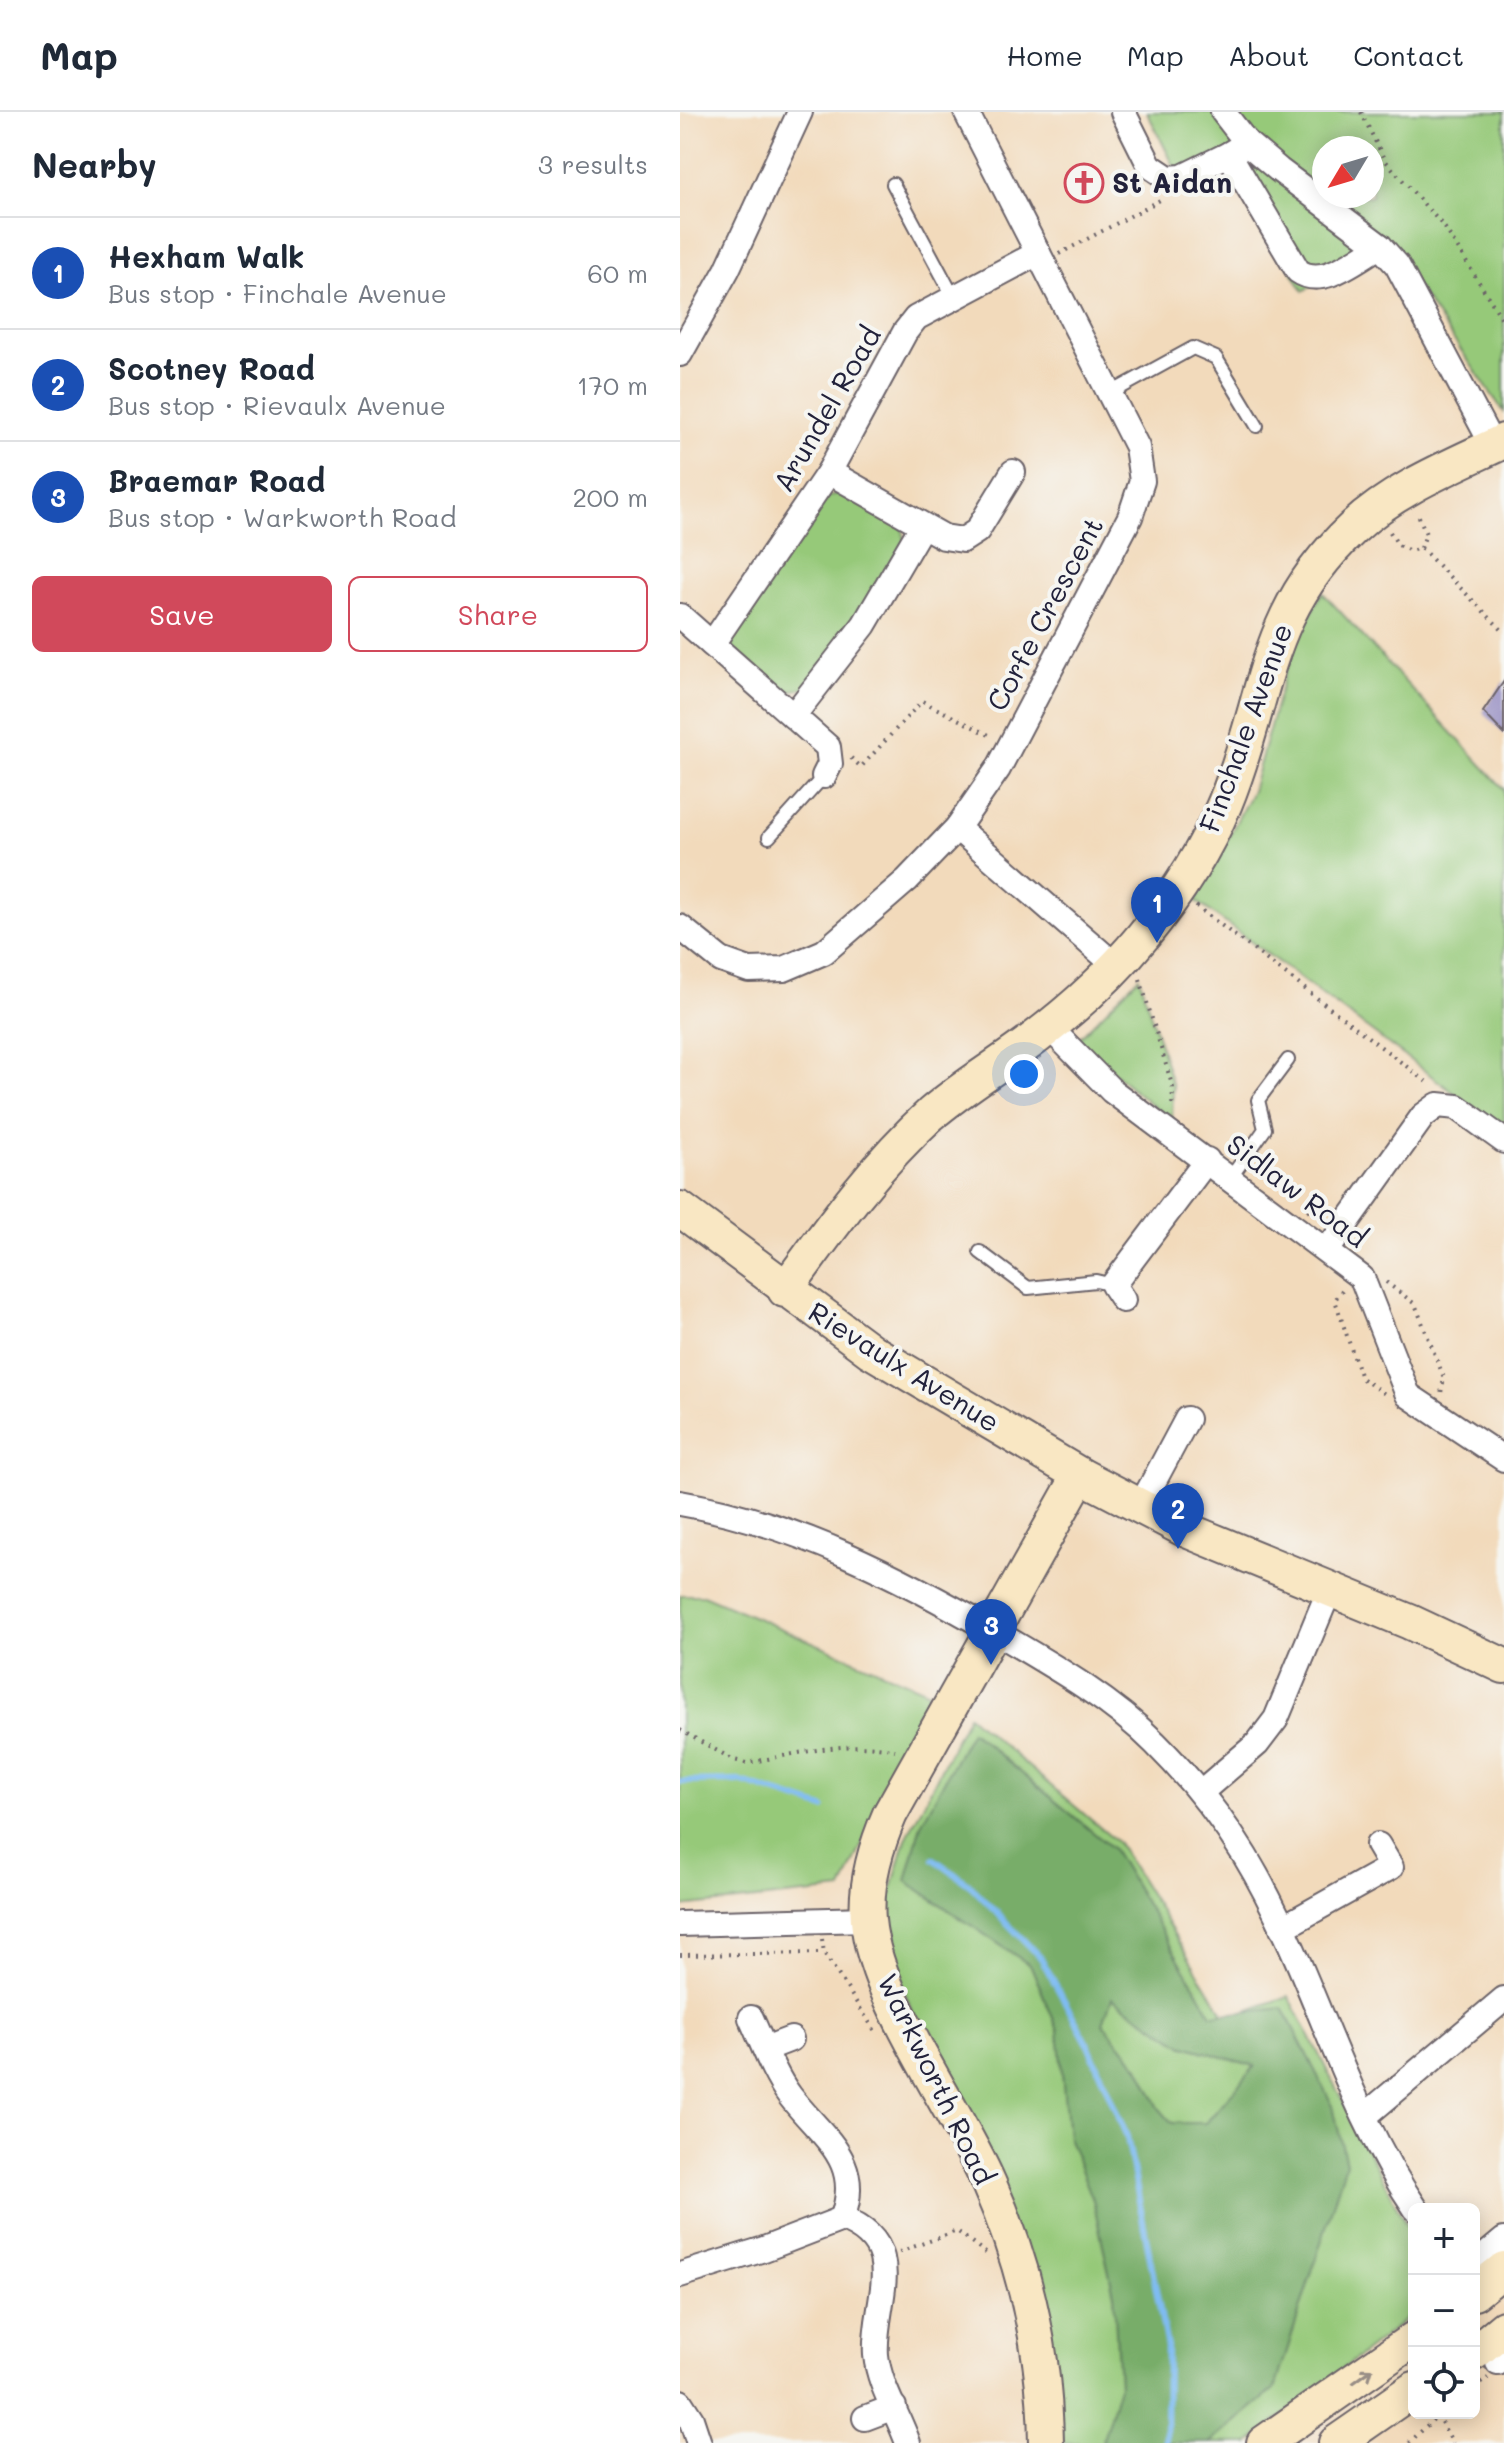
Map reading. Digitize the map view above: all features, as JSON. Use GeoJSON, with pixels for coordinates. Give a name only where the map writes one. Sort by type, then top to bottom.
{"type":"FeatureCollection","features":[{"type":"Feature","properties":{"kind":"street"},"geometry":{"type":"LineString","coordinates":[[682,344],[727,270],[800,112]]}},
{"type":"Feature","properties":{"kind":"street","name":"Corfe Crescent"},"geometry":{"type":"LineString","coordinates":[[680,927],[721,960],[749,970],[784,969],[803,964],[824,952],[907,880],[957,828],[1010,746],[1130,517],[1142,481],[1137,447],[966,112]]}},
{"type":"Feature","properties":{"kind":"street"},"geometry":{"type":"LineString","coordinates":[[1123,112],[1157,174],[1168,178],[1182,177],[1238,149]]}},
{"type":"Feature","properties":{"kind":"street"},"geometry":{"type":"LineString","coordinates":[[1223,112],[1298,271],[1308,278],[1320,279],[1380,246]]}},
{"type":"Feature","properties":{"kind":"street"},"geometry":{"type":"LineString","coordinates":[[1238,149],[1380,246],[1411,285],[1498,443]]}},
{"type":"Feature","properties":{"kind":"street","name":"Arundel Road"},"geometry":{"type":"LineString","coordinates":[[712,644],[829,472],[905,332],[923,313],[953,296],[1040,258]]}},
{"type":"Feature","properties":{"kind":"street","name":"Finchale Avenue"},"geometry":{"type":"LineString","coordinates":[[785,1290],[845,1206],[900,1144],[967,1085],[1128,971],[1225,803],[1278,633],[1312,573],[1354,527],[1377,509],[1498,443]]}},
{"type":"Feature","properties":{"kind":"street"},"geometry":{"type":"LineString","coordinates":[[829,472],[922,526],[944,537],[963,540],[977,531],[1013,472]]}},
{"type":"Feature","properties":{"kind":"street"},"geometry":{"type":"LineString","coordinates":[[793,716],[864,625],[922,526]]}},
{"type":"Feature","properties":{"kind":"street"},"geometry":{"type":"LineString","coordinates":[[680,616],[828,747],[830,764],[824,776]]}},
{"type":"Feature","properties":{"kind":"street"},"geometry":{"type":"LineString","coordinates":[[957,828],[1128,971]]}},
{"type":"Feature","properties":{"kind":"street","name":"Sidlaw Road"},"geometry":{"type":"LineString","coordinates":[[1049,1027],[1112,1091],[1296,1225],[1359,1275],[1408,1395]]}},
{"type":"Feature","properties":{"kind":"street"},"geometry":{"type":"LineString","coordinates":[[1328,1249],[1423,1116],[1438,1105],[1457,1107],[1504,1141]]}},
{"type":"Feature","properties":{"kind":"street"},"geometry":{"type":"LineString","coordinates":[[1118,1292],[1207,1160]]}},
{"type":"Feature","properties":{"kind":"street","name":"Rievaulx Avenue"},"geometry":{"type":"LineString","coordinates":[[680,1209],[871,1351],[1080,1475],[1140,1507],[1329,1591],[1410,1622],[1504,1666]]}},
{"type":"Feature","properties":{"kind":"street"},"geometry":{"type":"LineString","coordinates":[[1408,1395],[1504,1459]]}},
{"type":"Feature","properties":{"kind":"street"},"geometry":{"type":"LineString","coordinates":[[1140,1507],[1187,1419]]}},
{"type":"Feature","properties":{"kind":"street","name":"Warkworth Road"},"geometry":{"type":"LineString","coordinates":[[1046,2443],[1035,2329],[1017,2255],[989,2182],[885,1983],[868,1919],[876,1847],[920,1757],[1004,1638],[1080,1475]]}},
{"type":"Feature","properties":{"kind":"street"},"geometry":{"type":"LineString","coordinates":[[680,1503],[761,1520],[814,1539],[900,1580],[1078,1682],[1153,1741],[1201,1792],[1246,1857],[1282,1928],[1388,2169],[1412,2203]]}},
{"type":"Feature","properties":{"kind":"street"},"geometry":{"type":"LineString","coordinates":[[1201,1792],[1257,1744],[1276,1719],[1329,1591]]}},
{"type":"Feature","properties":{"kind":"street"},"geometry":{"type":"LineString","coordinates":[[1282,1928],[1391,1867],[1378,1845]]}},
{"type":"Feature","properties":{"kind":"street"},"geometry":{"type":"LineString","coordinates":[[680,1924],[868,1919]]}},
{"type":"Feature","properties":{"kind":"street"},"geometry":{"type":"LineString","coordinates":[[1365,2116],[1504,1999]]}},
{"type":"Feature","properties":{"kind":"street"},"geometry":{"type":"LineString","coordinates":[[680,2275],[764,2249],[842,2219],[848,2203],[848,2172],[838,2152],[789,2095],[751,2018]]}},
{"type":"Feature","properties":{"kind":"street"},"geometry":{"type":"LineString","coordinates":[[765,2049],[791,2039]]}},
{"type":"Feature","properties":{"kind":"street"},"geometry":{"type":"LineString","coordinates":[[842,2219],[864,2231],[876,2243],[882,2258],[886,2283],[876,2356],[908,2443]]}},
{"type":"Feature","properties":{"kind":"street"},"geometry":{"type":"LineString","coordinates":[[1480,2260],[1504,2240]]}},
{"type":"Feature","properties":{"kind":"street"},"geometry":{"type":"LineString","coordinates":[[1480,2288],[1504,2269]]}},
{"type":"Feature","properties":{"kind":"street"},"geometry":{"type":"LineString","coordinates":[[1487,2355],[1504,2326]]}},
{"type":"Feature","properties":{"kind":"street"},"geometry":{"type":"LineString","coordinates":[[1264,2443],[1408,2343]]}},
{"type":"Feature","properties":{"kind":"street"},"geometry":{"type":"LineString","coordinates":[[1336,2443],[1408,2393]]}},
{"type":"Feature","properties":{"kind":"street"},"geometry":{"type":"LineString","coordinates":[[680,2402],[699,2443]]}},
{"type":"Feature","properties":{"kind":"street"},"geometry":{"type":"LineString","coordinates":[[865,2418],[894,2407]]}},
{"type":"Feature","properties":{"kind":"street"},"geometry":{"type":"LineString","coordinates":[[1370,2443],[1415,2419]]}},
{"type":"Feature","properties":{"kind":"lane"},"geometry":{"type":"LineString","coordinates":[[893,184],[953,296]]}},
{"type":"Feature","properties":{"kind":"lane"},"geometry":{"type":"LineString","coordinates":[[1109,394],[1193,348],[1216,358],[1257,426]]}},
{"type":"Feature","properties":{"kind":"lane"},"geometry":{"type":"LineString","coordinates":[[769,837],[824,776]]}},
{"type":"Feature","properties":{"kind":"lane"},"geometry":{"type":"LineString","coordinates":[[1231,1177],[1265,1129],[1258,1100],[1288,1060]]}},
{"type":"Feature","properties":{"kind":"lane"},"geometry":{"type":"LineString","coordinates":[[980,1252],[1028,1288],[1096,1281],[1118,1292]]}},
{"type":"Feature","properties":{"kind":"path"},"geometry":{"type":"LineString","coordinates":[[1361,112],[1384,159],[1445,228],[1504,322]]}},
{"type":"Feature","properties":{"kind":"path"},"geometry":{"type":"LineString","coordinates":[[1040,258],[1175,192],[1182,177]]}},
{"type":"Feature","properties":{"kind":"path"},"geometry":{"type":"LineString","coordinates":[[1417,512],[1426,534],[1421,548]]}},
{"type":"Feature","properties":{"kind":"path"},"geometry":{"type":"LineString","coordinates":[[1390,532],[1398,545],[1410,551],[1421,548]]}},
{"type":"Feature","properties":{"kind":"path"},"geometry":{"type":"LineString","coordinates":[[1421,548],[1504,632]]}},
{"type":"Feature","properties":{"kind":"path"},"geometry":{"type":"LineString","coordinates":[[828,747],[841,749],[861,767],[922,701],[1010,746]]}},
{"type":"Feature","properties":{"kind":"path"},"geometry":{"type":"LineString","coordinates":[[1175,891],[1435,1088],[1438,1105]]}},
{"type":"Feature","properties":{"kind":"path"},"geometry":{"type":"LineString","coordinates":[[1128,971],[1173,1087],[1172,1122]]}},
{"type":"Feature","properties":{"kind":"path"},"geometry":{"type":"LineString","coordinates":[[1296,1225],[1309,1208],[1319,1203],[1340,1203],[1355,1211]]}},
{"type":"Feature","properties":{"kind":"path"},"geometry":{"type":"LineString","coordinates":[[1408,1395],[1390,1397],[1361,1378],[1335,1300],[1359,1275],[1377,1275],[1415,1304],[1444,1378],[1443,1389],[1430,1411]]}},
{"type":"Feature","properties":{"kind":"path"},"geometry":{"type":"LineString","coordinates":[[680,1730],[734,1760],[746,1763],[831,1749],[879,1747],[920,1757]]}},
{"type":"Feature","properties":{"kind":"path"},"geometry":{"type":"LineString","coordinates":[[820,1919],[824,1953],[880,2039]]}},
{"type":"Feature","properties":{"kind":"path"},"geometry":{"type":"LineString","coordinates":[[680,1955],[824,1953]]}},
{"type":"Feature","properties":{"kind":"path"},"geometry":{"type":"LineString","coordinates":[[882,2258],[957,2231],[998,2263]]}},
{"type":"Feature","properties":{"kind":"path"},"geometry":{"type":"LineString","coordinates":[[1409,2443],[1425,2419]]}},
{"type":"Feature","properties":{"kind":"path"},"geometry":{"type":"LineString","coordinates":[[1436,2419],[1453,2443]]}},
{"type":"Feature","properties":{"kind":"green space"},"geometry":{"type":"Polygon","coordinates":[[[1147,112],[1504,112],[1504,412],[1389,247],[1380,246],[1303,291],[1231,167],[1185,188],[1147,112]]]}},
{"type":"Feature","properties":{"kind":"green space"},"geometry":{"type":"Polygon","coordinates":[[[851,492],[901,521],[905,540],[862,613],[806,688],[782,692],[733,651],[730,635],[822,498],[851,492]]]}},
{"type":"Feature","properties":{"kind":"green space"},"geometry":{"type":"Polygon","coordinates":[[[1322,592],[1504,789],[1504,1130],[1196,901],[1252,791],[1290,655],[1322,592]]]}},
{"type":"Feature","properties":{"kind":"green space"},"geometry":{"type":"Polygon","coordinates":[[[1139,977],[1173,1087],[1172,1122],[1076,1041],[1139,977]]]}},
{"type":"Feature","properties":{"kind":"green space"},"geometry":{"type":"Polygon","coordinates":[[[680,1595],[703,1595],[929,1692],[842,1890],[680,1907],[680,1595]]]}},
{"type":"Feature","properties":{"kind":"green space"},"geometry":{"type":"Polygon","coordinates":[[[968,1715],[1118,1843],[1226,2018],[1289,1996],[1408,2228],[1408,2318],[1249,2443],[1057,2443],[1041,2304],[903,1989],[892,1949],[886,1909],[906,1839],[968,1715]]]}},
{"type":"Feature","properties":{"kind":"green space"},"geometry":{"type":"Polygon","coordinates":[[[971,1731],[1113,1849],[1212,2015],[1283,2008],[1333,2106],[1346,2163],[1275,2389],[1210,2443],[1102,2443],[1119,2386],[1114,2295],[1093,2200],[1068,2137],[1058,2030],[1031,1966],[906,1881],[921,1824],[971,1731]],[[1112,1998],[1103,2023],[1139,2067],[1159,2108],[1172,2123],[1206,2123],[1255,2066],[1184,2046],[1112,1998]]]}},
{"type":"Feature","properties":{"kind":"building"},"geometry":{"type":"Polygon","coordinates":[[[1504,681],[1504,734],[1483,712],[1504,681]]]}},
{"type":"Feature","properties":{"kind":"waterway"},"geometry":{"type":"LineString","coordinates":[[680,1782],[739,1781],[824,1808]]}},
{"type":"Feature","properties":{"kind":"waterway"},"geometry":{"type":"LineString","coordinates":[[934,1859],[971,1886],[1041,1958],[1088,2044],[1127,2137],[1167,2347],[1166,2443]]}},
{"type":"Feature","properties":{"kind":"place","name":"St Aidan"},"geometry":{"type":"Point","coordinates":[1084,183]}},
{"type":"Feature","properties":{"kind":"place","name":"Hexham Walk"},"geometry":{"type":"Point","coordinates":[1157,943]}},
{"type":"Feature","properties":{"kind":"place","name":"Scotney Road"},"geometry":{"type":"Point","coordinates":[1178,1549]}},
{"type":"Feature","properties":{"kind":"place","name":"Braemar Road"},"geometry":{"type":"Point","coordinates":[991,1665]}}]}
